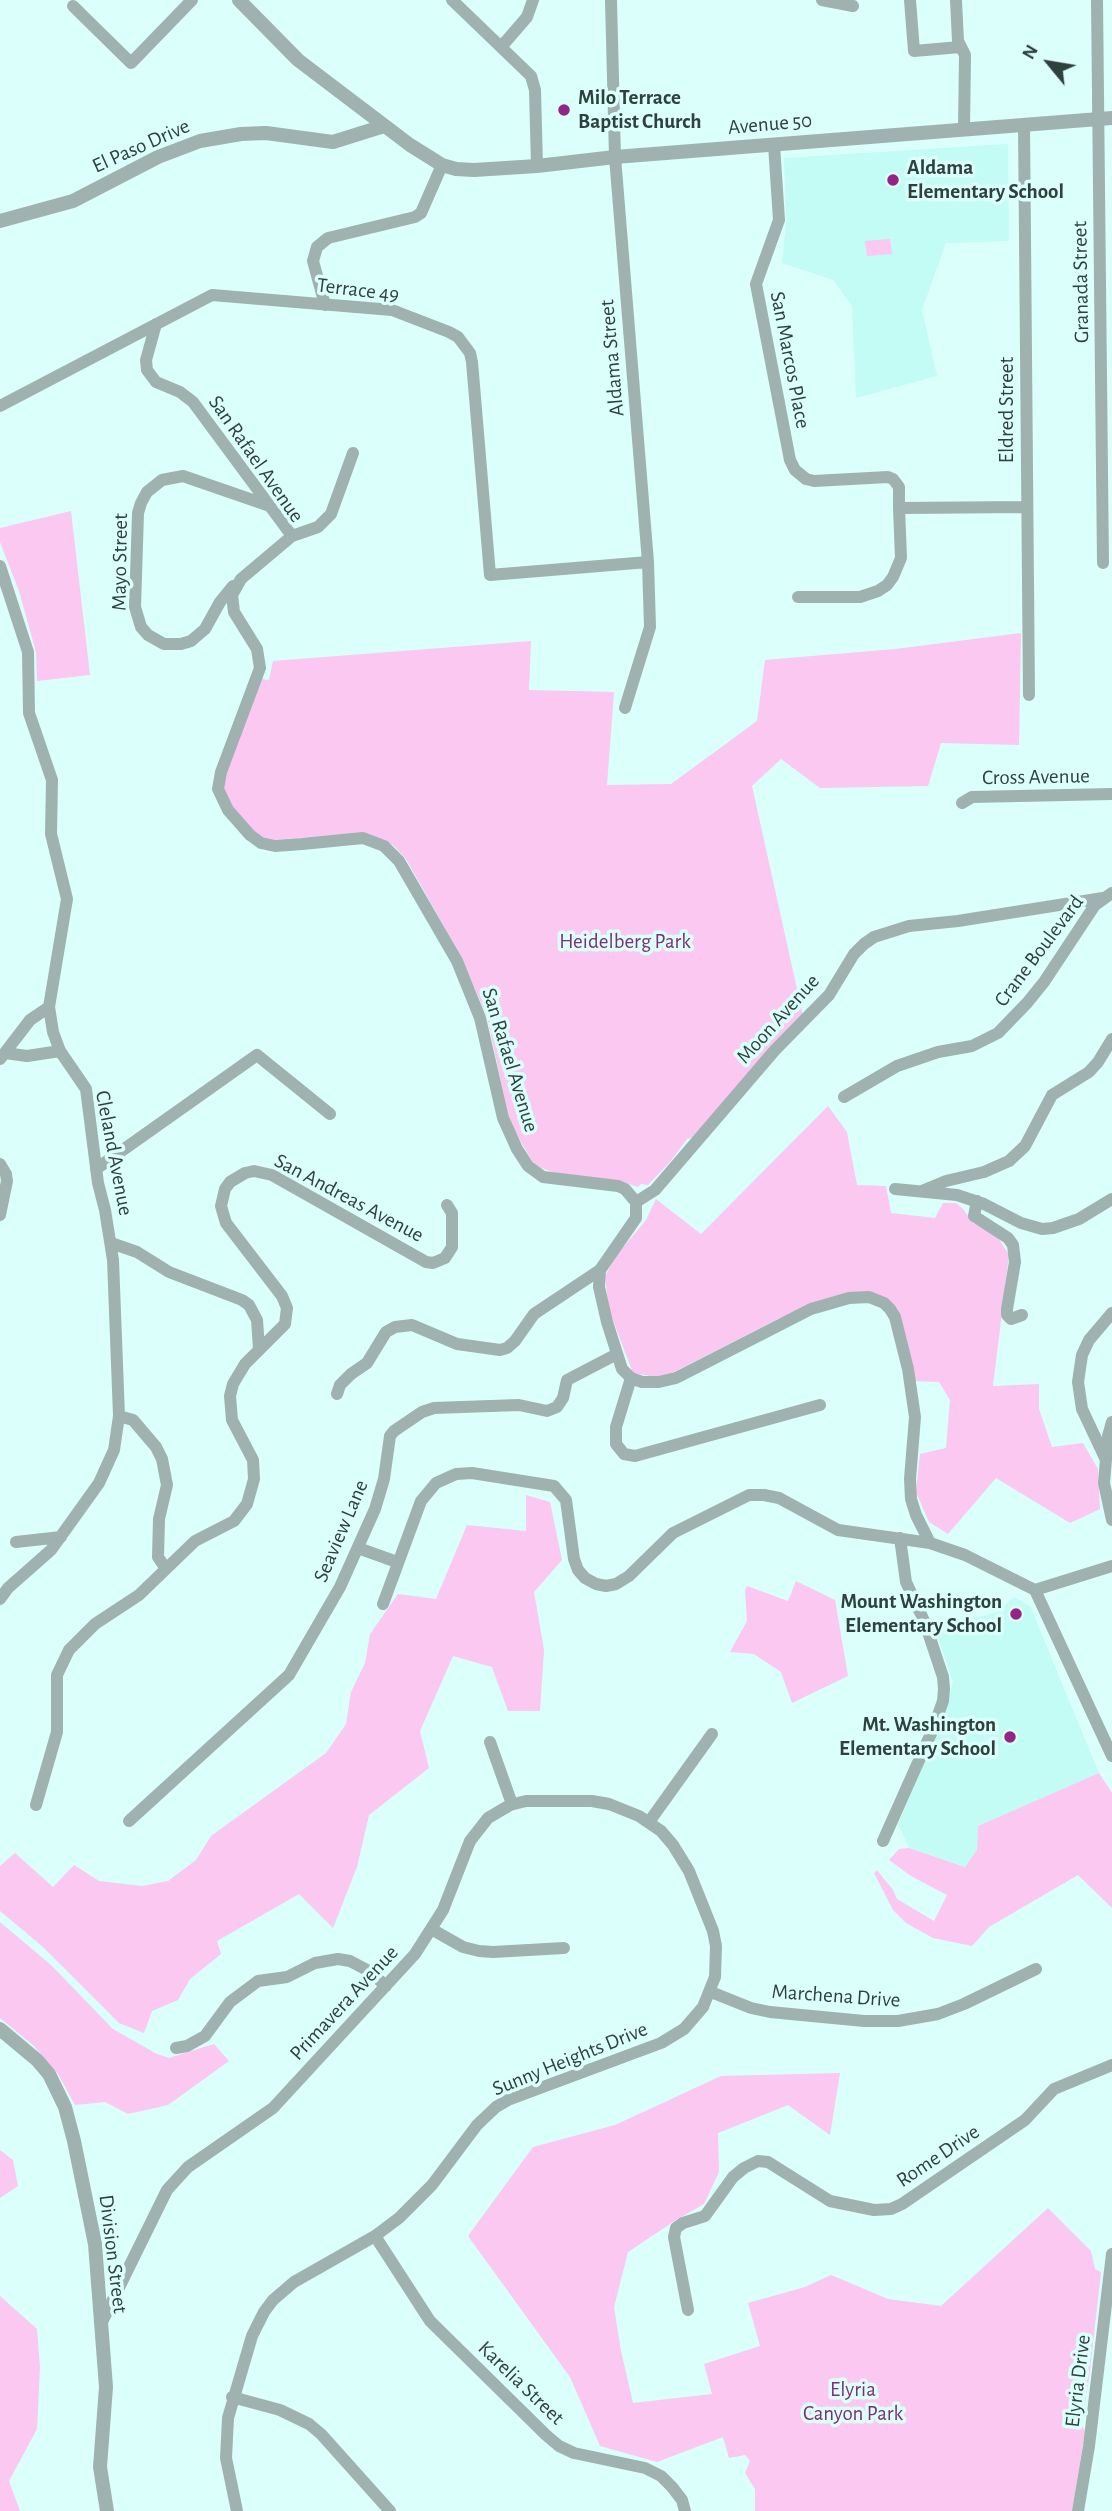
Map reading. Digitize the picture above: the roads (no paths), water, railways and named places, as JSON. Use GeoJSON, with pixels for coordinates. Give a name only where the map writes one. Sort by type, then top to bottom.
{"type":"FeatureCollection","features":[{"type":"Feature","properties":{"kind":"street"},"geometry":{"type":"LineString","coordinates":[[73,6],[131,63],[192,0]]}},
{"type":"Feature","properties":{"kind":"street","name":"Avenue 50"},"geometry":{"type":"LineString","coordinates":[[239,0],[298,60],[384,126],[442,165],[474,170],[1105,118]]}},
{"type":"Feature","properties":{"kind":"street"},"geometry":{"type":"LineString","coordinates":[[452,0],[531,76],[535,90],[537,166]]}},
{"type":"Feature","properties":{"kind":"street"},"geometry":{"type":"LineString","coordinates":[[502,47],[527,17],[533,0]]}},
{"type":"Feature","properties":{"kind":"street","name":"Aldama Street"},"geometry":{"type":"LineString","coordinates":[[611,0],[615,157],[648,562],[650,627],[625,708]]}},
{"type":"Feature","properties":{"kind":"street"},"geometry":{"type":"LineString","coordinates":[[822,0],[853,6]]}},
{"type":"Feature","properties":{"kind":"street"},"geometry":{"type":"LineString","coordinates":[[910,0],[914,51],[960,47]]}},
{"type":"Feature","properties":{"kind":"street"},"geometry":{"type":"LineString","coordinates":[[956,0],[958,41],[965,55],[964,130]]}},
{"type":"Feature","properties":{"kind":"street","name":"Granada Street"},"geometry":{"type":"LineString","coordinates":[[1097,0],[1105,118],[1107,380],[1103,563]]}},
{"type":"Feature","properties":{"kind":"street","name":"Eldred Street"},"geometry":{"type":"LineString","coordinates":[[1024,124],[1029,695]]}},
{"type":"Feature","properties":{"kind":"street","name":"El Paso Drive"},"geometry":{"type":"LineString","coordinates":[[0,221],[73,201],[158,156],[201,141],[266,133],[333,142],[384,126]]}},
{"type":"Feature","properties":{"kind":"street","name":"San Marcos Place"},"geometry":{"type":"LineString","coordinates":[[774,145],[779,219],[755,284],[790,460],[799,475],[814,481],[885,477],[893,479],[899,487],[899,508]]}},
{"type":"Feature","properties":{"kind":"street"},"geometry":{"type":"LineString","coordinates":[[325,305],[313,261],[317,247],[328,238],[421,214],[442,165]]}},
{"type":"Feature","properties":{"kind":"street","name":"Terrace 49"},"geometry":{"type":"LineString","coordinates":[[0,406],[212,295],[392,310],[449,332],[464,344],[472,362],[490,575],[648,562]]}},
{"type":"Feature","properties":{"kind":"street","name":"San Rafael Avenue"},"geometry":{"type":"LineString","coordinates":[[156,324],[146,360],[147,370],[156,382],[180,392],[193,402],[292,536],[234,587],[231,603],[257,649],[260,668],[221,772],[218,789],[228,810],[261,844],[302,845],[363,838],[374,840],[393,854],[400,861],[457,961],[480,1018],[503,1118],[528,1166],[543,1177],[618,1186],[625,1189],[636,1202]]}},
{"type":"Feature","properties":{"kind":"street"},"geometry":{"type":"LineString","coordinates":[[292,536],[318,527],[331,514],[353,453]]}},
{"type":"Feature","properties":{"kind":"street","name":"Mayo Street"},"geometry":{"type":"LineString","coordinates":[[241,579],[220,602],[205,629],[191,641],[173,645],[148,635],[141,627],[135,607],[138,513],[141,503],[147,492],[162,480],[183,476],[268,505]]}},
{"type":"Feature","properties":{"kind":"street"},"geometry":{"type":"LineString","coordinates":[[798,597],[860,597],[887,585],[901,558],[899,508],[1027,506]]}},
{"type":"Feature","properties":{"kind":"street","name":"Cleland Avenue"},"geometry":{"type":"LineString","coordinates":[[0,566],[28,652],[29,713],[52,780],[51,834],[67,899],[49,1007],[53,1032],[60,1051],[86,1090],[96,1169],[111,1242],[119,1416],[118,1434],[108,1467],[99,1483],[61,1537],[0,1599]]}},
{"type":"Feature","properties":{"kind":"street","name":"Cross Avenue"},"geometry":{"type":"LineString","coordinates":[[962,803],[972,797],[1112,794]]}},
{"type":"Feature","properties":{"kind":"street","name":"Moon Avenue"},"geometry":{"type":"LineString","coordinates":[[636,1202],[655,1191],[775,1050],[829,995],[854,954],[874,937],[909,926],[958,921],[1107,896]]}},
{"type":"Feature","properties":{"kind":"street","name":"Crane Boulevard"},"geometry":{"type":"LineString","coordinates":[[844,1097],[906,1062],[938,1052],[972,1046],[998,1033],[1044,982],[1092,909],[1107,896]]}},
{"type":"Feature","properties":{"kind":"street"},"geometry":{"type":"LineString","coordinates":[[3,1056],[30,1020],[49,1007]]}},
{"type":"Feature","properties":{"kind":"street"},"geometry":{"type":"LineString","coordinates":[[922,1191],[946,1181],[997,1168],[1017,1154],[1032,1136],[1052,1095],[1088,1072],[1112,1039]]}},
{"type":"Feature","properties":{"kind":"street"},"geometry":{"type":"LineString","coordinates":[[3,1056],[60,1051]]}},
{"type":"Feature","properties":{"kind":"street"},"geometry":{"type":"LineString","coordinates":[[96,1169],[257,1055],[330,1114]]}},
{"type":"Feature","properties":{"kind":"street"},"geometry":{"type":"LineString","coordinates":[[0,1164],[7,1181],[0,1214]]}},
{"type":"Feature","properties":{"kind":"street","name":"San Andreas Avenue"},"geometry":{"type":"LineString","coordinates":[[36,1805],[57,1732],[59,1718],[56,1687],[61,1663],[69,1650],[87,1631],[131,1602],[195,1541],[234,1521],[247,1504],[254,1479],[253,1460],[232,1420],[230,1396],[238,1374],[285,1324],[287,1308],[282,1296],[226,1223],[221,1206],[225,1189],[237,1177],[254,1171],[272,1175],[426,1262],[433,1263],[445,1258],[452,1247],[452,1213],[447,1205]]}},
{"type":"Feature","properties":{"kind":"street"},"geometry":{"type":"LineString","coordinates":[[895,1189],[957,1195],[977,1201],[1021,1223],[1042,1229],[1079,1219],[1112,1199]]}},
{"type":"Feature","properties":{"kind":"street"},"geometry":{"type":"LineString","coordinates":[[977,1201],[974,1216],[1008,1238],[1013,1245],[1015,1262],[1007,1315],[1011,1319],[1022,1315]]}},
{"type":"Feature","properties":{"kind":"street"},"geometry":{"type":"LineString","coordinates":[[337,1394],[340,1385],[368,1363],[386,1332],[395,1327],[412,1325],[457,1344],[500,1350],[507,1348],[534,1314],[600,1270],[636,1218],[636,1202]]}},
{"type":"Feature","properties":{"kind":"street"},"geometry":{"type":"LineString","coordinates":[[111,1242],[137,1252],[169,1272],[249,1305],[257,1320],[259,1349]]}},
{"type":"Feature","properties":{"kind":"street"},"geometry":{"type":"LineString","coordinates":[[600,1270],[599,1287],[622,1370],[631,1378],[642,1382],[676,1378],[811,1309],[849,1298],[869,1297],[884,1303],[895,1317],[908,1369],[915,1417],[911,1499],[930,1543]]}},
{"type":"Feature","properties":{"kind":"street"},"geometry":{"type":"LineString","coordinates":[[1106,1460],[1082,1409],[1078,1382],[1082,1355],[1089,1340],[1112,1313]]}},
{"type":"Feature","properties":{"kind":"street","name":"Seaview Lane"},"geometry":{"type":"LineString","coordinates":[[129,1821],[289,1675],[340,1587],[358,1548],[378,1499],[384,1479],[390,1436],[394,1431],[422,1412],[434,1408],[519,1405],[547,1411],[557,1407],[563,1398],[567,1380],[617,1354]]}},
{"type":"Feature","properties":{"kind":"street"},"geometry":{"type":"LineString","coordinates":[[631,1378],[616,1427],[616,1444],[624,1454],[635,1456],[820,1405]]}},
{"type":"Feature","properties":{"kind":"street"},"geometry":{"type":"LineString","coordinates":[[119,1416],[133,1420],[156,1447],[162,1459],[167,1485],[159,1519],[158,1557],[166,1569]]}},
{"type":"Feature","properties":{"kind":"street"},"geometry":{"type":"LineString","coordinates":[[1112,1422],[1108,1436],[1104,1483],[1112,1520]]}},
{"type":"Feature","properties":{"kind":"street"},"geometry":{"type":"LineString","coordinates":[[383,1604],[397,1562],[427,1492],[436,1483],[456,1474],[472,1473],[555,1486],[566,1500],[578,1570],[585,1578],[606,1586],[616,1584],[629,1576],[673,1533],[749,1495],[779,1498],[838,1530],[930,1543],[965,1555],[1035,1590],[1112,1756]]}},
{"type":"Feature","properties":{"kind":"street"},"geometry":{"type":"LineString","coordinates":[[16,1542],[61,1537]]}},
{"type":"Feature","properties":{"kind":"street"},"geometry":{"type":"LineString","coordinates":[[883,1841],[933,1729],[943,1701],[944,1689],[943,1677],[925,1623],[906,1581],[900,1538]]}},
{"type":"Feature","properties":{"kind":"street"},"geometry":{"type":"LineString","coordinates":[[358,1548],[397,1562]]}},
{"type":"Feature","properties":{"kind":"street"},"geometry":{"type":"LineString","coordinates":[[1035,1590],[1112,1566]]}},
{"type":"Feature","properties":{"kind":"street"},"geometry":{"type":"LineString","coordinates":[[649,1822],[712,1734]]}},
{"type":"Feature","properties":{"kind":"street"},"geometry":{"type":"LineString","coordinates":[[490,1742],[512,1804]]}},
{"type":"Feature","properties":{"kind":"street","name":"Primavera Avenue"},"geometry":{"type":"LineString","coordinates":[[101,2324],[158,2206],[178,2177],[188,2167],[273,2108],[415,1954],[433,1930],[470,1841],[478,1829],[512,1804],[537,1800],[592,1801],[624,1809],[649,1822]]}},
{"type":"Feature","properties":{"kind":"street","name":"Sunny Heights Drive"},"geometry":{"type":"LineString","coordinates":[[237,2511],[228,2478],[226,2458],[228,2418],[232,2397],[257,2325],[273,2300],[294,2282],[375,2236],[416,2203],[477,2125],[496,2107],[508,2100],[674,2037],[694,2019],[710,1992],[717,1961],[713,1931],[683,1858],[674,1845],[649,1822]]}},
{"type":"Feature","properties":{"kind":"street"},"geometry":{"type":"LineString","coordinates":[[433,1930],[463,1947],[479,1951],[564,1948]]}},
{"type":"Feature","properties":{"kind":"street"},"geometry":{"type":"LineString","coordinates":[[176,2048],[187,2046],[205,2036],[230,2002],[258,1981],[287,1977],[315,1963],[327,1960],[350,1961],[369,1971],[386,1986]]}},
{"type":"Feature","properties":{"kind":"street","name":"Marchena Drive"},"geometry":{"type":"LineString","coordinates":[[710,1992],[751,2008],[770,2012],[864,2021],[898,2021],[938,2014],[1036,1969]]}},
{"type":"Feature","properties":{"kind":"street","name":"Division Street"},"geometry":{"type":"LineString","coordinates":[[0,2029],[37,2060],[49,2074],[65,2107],[74,2141],[95,2244],[106,2387],[100,2467],[107,2511]]}},
{"type":"Feature","properties":{"kind":"street","name":"Rome Drive"},"geometry":{"type":"LineString","coordinates":[[688,2310],[674,2236],[676,2228],[705,2216],[733,2177],[744,2168],[758,2161],[768,2162],[830,2201],[874,2210],[891,2209],[1025,2120],[1055,2089],[1112,2065]]}},
{"type":"Feature","properties":{"kind":"street","name":"Karelia Street"},"geometry":{"type":"LineString","coordinates":[[375,2236],[430,2321],[546,2435],[559,2446],[574,2453],[645,2468],[661,2476],[672,2487],[683,2506]]}},
{"type":"Feature","properties":{"kind":"street","name":"Elyria Drive"},"geometry":{"type":"LineString","coordinates":[[1078,2511],[1089,2446],[1112,2254]]}},
{"type":"Feature","properties":{"kind":"street"},"geometry":{"type":"LineString","coordinates":[[232,2397],[280,2410],[309,2424],[390,2511]]}},
{"type":"Feature","properties":{"kind":"place","name":"Milo Terrace Baptist Church"},"geometry":{"type":"Point","coordinates":[564,110]}},
{"type":"Feature","properties":{"kind":"place","name":"Aldama Elementary School"},"geometry":{"type":"Point","coordinates":[893,180]}},
{"type":"Feature","properties":{"kind":"place","name":"Mount Washington Elementary School"},"geometry":{"type":"Point","coordinates":[1016,1614]}},
{"type":"Feature","properties":{"kind":"place","name":"Mt. Washington Elementary School"},"geometry":{"type":"Point","coordinates":[1010,1737]}},
{"type":"Feature","properties":{"kind":"park label","name":"Heidelberg Park"},"geometry":{"type":"Point","coordinates":[625,942]}},
{"type":"Feature","properties":{"kind":"park label","name":"Elyria Canyon Park"},"geometry":{"type":"Point","coordinates":[853,2402]}}]}
